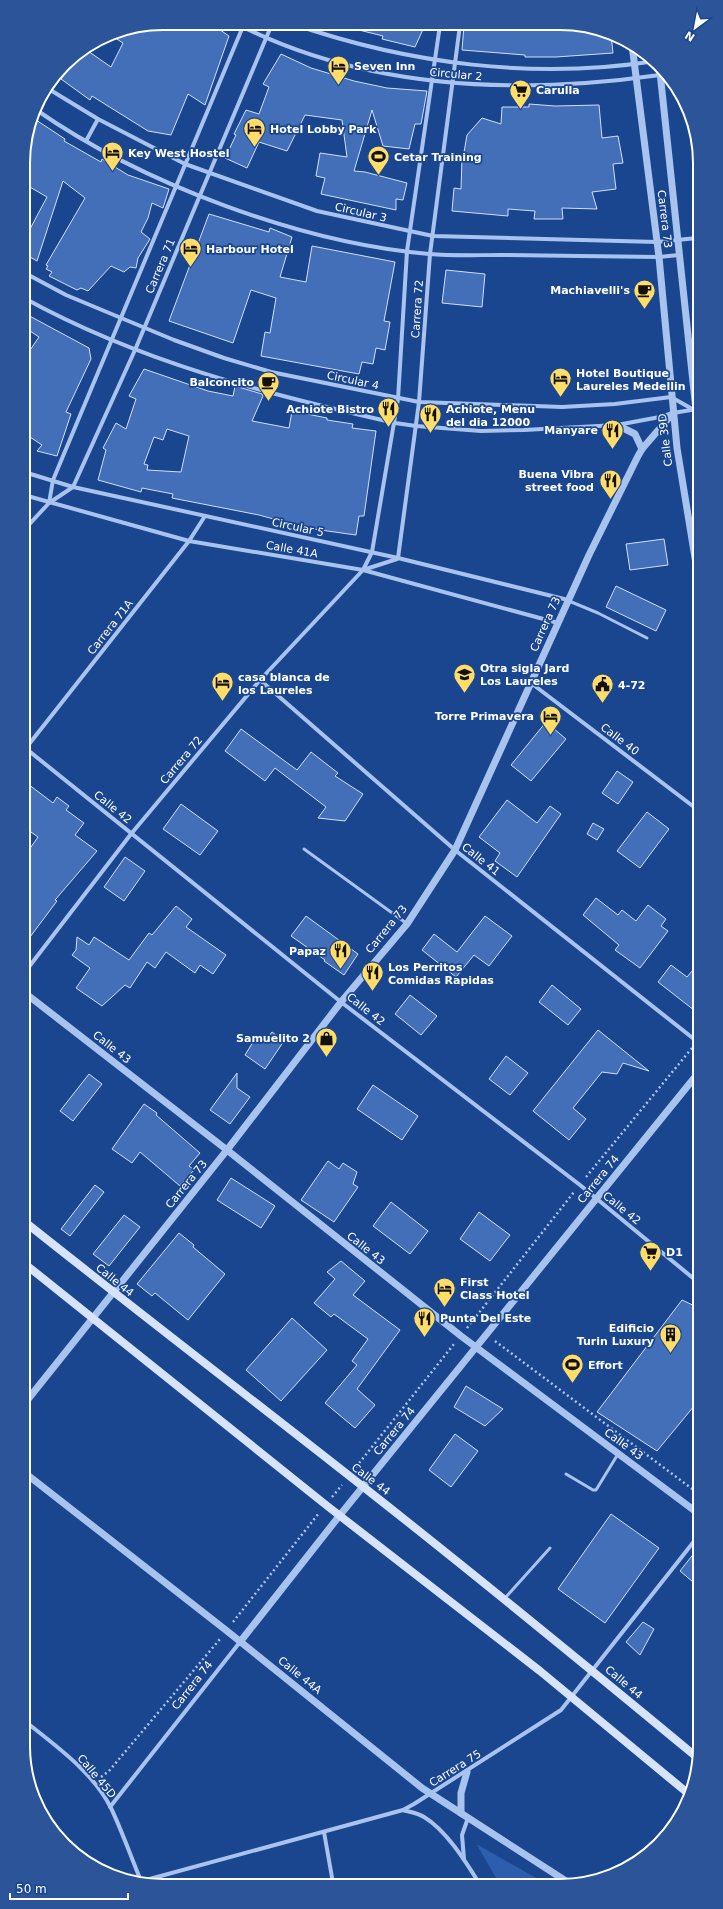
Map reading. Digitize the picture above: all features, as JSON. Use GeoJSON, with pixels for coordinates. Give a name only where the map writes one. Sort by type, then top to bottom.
{"type":"FeatureCollection","features":[{"type":"Feature","properties":{"kind":"main road","name":"Calle 44"},"geometry":{"type":"LineString","coordinates":[[30,1226],[504,1599],[693,1754]]}},
{"type":"Feature","properties":{"kind":"main road"},"geometry":{"type":"LineString","coordinates":[[30,1268],[326,1505],[572,1696],[685,1791]]}},
{"type":"Feature","properties":{"kind":"street","name":"Carrera 71"},"geometry":{"type":"LineString","coordinates":[[49,503],[53,480],[241,30]]}},
{"type":"Feature","properties":{"kind":"street","name":"Circular 2"},"geometry":{"type":"LineString","coordinates":[[252,30],[266,38],[314,55],[356,67],[431,81],[529,86],[660,75]]}},
{"type":"Feature","properties":{"kind":"street","name":"Carrera 71"},"geometry":{"type":"LineString","coordinates":[[73,487],[135,350],[269,30]]}},
{"type":"Feature","properties":{"kind":"street","name":"Circular 2"},"geometry":{"type":"LineString","coordinates":[[311,30],[341,40],[389,52],[455,63],[546,69],[647,62]]}},
{"type":"Feature","properties":{"kind":"street","name":"Carrera 72"},"geometry":{"type":"LineString","coordinates":[[30,964],[131,834],[260,680],[363,570],[372,552],[398,399],[407,251],[439,30]]}},
{"type":"Feature","properties":{"kind":"street","name":"Carrera 72"},"geometry":{"type":"LineString","coordinates":[[363,570],[398,558],[419,402],[430,254],[459,30]]}},
{"type":"Feature","properties":{"kind":"street","name":"Carrera 73"},"geometry":{"type":"LineString","coordinates":[[633,52],[659,257],[670,397]]}},
{"type":"Feature","properties":{"kind":"street","name":"Carrera 73"},"geometry":{"type":"LineString","coordinates":[[660,76],[693,383]]}},
{"type":"Feature","properties":{"kind":"street","name":"Circular 3"},"geometry":{"type":"LineString","coordinates":[[51,91],[98,119],[185,164],[209,174],[317,211],[433,236],[657,242],[693,238]]}},
{"type":"Feature","properties":{"kind":"street"},"geometry":{"type":"LineString","coordinates":[[40,112],[86,141],[176,186],[200,196],[257,217],[366,245],[430,254],[659,257],[679,255]]}},
{"type":"Feature","properties":{"kind":"street"},"geometry":{"type":"LineString","coordinates":[[86,141],[98,119]]}},
{"type":"Feature","properties":{"kind":"street","name":"Circular 4"},"geometry":{"type":"LineString","coordinates":[[30,275],[66,295],[144,328],[224,358],[271,372],[398,399],[419,402],[562,406],[615,404],[670,397]]}},
{"type":"Feature","properties":{"kind":"street"},"geometry":{"type":"LineString","coordinates":[[30,301],[112,340],[178,366],[265,392],[394,423],[481,431],[617,426],[673,413],[693,410]]}},
{"type":"Feature","properties":{"kind":"street"},"geometry":{"type":"LineString","coordinates":[[265,392],[271,372]]}},
{"type":"Feature","properties":{"kind":"street"},"geometry":{"type":"LineString","coordinates":[[670,397],[693,408]]}},
{"type":"Feature","properties":{"kind":"street","name":"Calle 39D"},"geometry":{"type":"LineString","coordinates":[[670,397],[678,458],[693,546]]}},
{"type":"Feature","properties":{"kind":"street","name":"Carrera 73"},"geometry":{"type":"LineString","coordinates":[[30,1397],[112,1292],[227,1150],[341,1002],[407,924],[455,850],[568,600],[642,449],[673,413]]}},
{"type":"Feature","properties":{"kind":"street"},"geometry":{"type":"LineString","coordinates":[[617,426],[635,434],[642,449]]}},
{"type":"Feature","properties":{"kind":"street","name":"Circular 5"},"geometry":{"type":"LineString","coordinates":[[30,474],[73,487],[372,552],[568,600]]}},
{"type":"Feature","properties":{"kind":"street"},"geometry":{"type":"LineString","coordinates":[[30,524],[49,503],[73,487]]}},
{"type":"Feature","properties":{"kind":"street","name":"Calle 41A"},"geometry":{"type":"LineString","coordinates":[[30,497],[189,541],[363,570],[558,624]]}},
{"type":"Feature","properties":{"kind":"street","name":"Carrera 71A"},"geometry":{"type":"LineString","coordinates":[[30,742],[189,541],[206,516]]}},
{"type":"Feature","properties":{"kind":"street","name":"Calle 41"},"geometry":{"type":"LineString","coordinates":[[260,680],[455,850],[693,1038]]}},
{"type":"Feature","properties":{"kind":"street","name":"Calle 40"},"geometry":{"type":"LineString","coordinates":[[531,683],[693,806]]}},
{"type":"Feature","properties":{"kind":"street","name":"Calle 42"},"geometry":{"type":"LineString","coordinates":[[30,752],[341,1002],[580,1185],[693,1278]]}},
{"type":"Feature","properties":{"kind":"street","name":"Calle 43"},"geometry":{"type":"LineString","coordinates":[[30,997],[227,1150],[279,1193],[476,1348],[693,1510]]}},
{"type":"Feature","properties":{"kind":"street","name":"Carrera 74"},"geometry":{"type":"LineString","coordinates":[[110,1807],[340,1515],[693,1079]]}},
{"type":"Feature","properties":{"kind":"street","name":"Calle 44A"},"geometry":{"type":"LineString","coordinates":[[30,1477],[432,1794],[563,1879]]}},
{"type":"Feature","properties":{"kind":"street","name":"Carrera 75"},"geometry":{"type":"LineString","coordinates":[[151,1878],[404,1810],[432,1794],[561,1710],[693,1543]]}},
{"type":"Feature","properties":{"kind":"street","name":"Calle 45D"},"geometry":{"type":"LineString","coordinates":[[30,1725],[65,1753],[93,1783],[110,1807],[139,1876]]}},
{"type":"Feature","properties":{"kind":"street"},"geometry":{"type":"LineString","coordinates":[[460,1813],[461,1793],[467,1772]]}},
{"type":"Feature","properties":{"kind":"street"},"geometry":{"type":"LineString","coordinates":[[404,1810],[423,1816],[435,1824],[464,1859],[476,1879]]}},
{"type":"Feature","properties":{"kind":"street"},"geometry":{"type":"LineString","coordinates":[[464,1859],[462,1835],[468,1818]]}},
{"type":"Feature","properties":{"kind":"street"},"geometry":{"type":"LineString","coordinates":[[324,1832],[332,1879]]}},
{"type":"Feature","properties":{"kind":"lane"},"geometry":{"type":"LineString","coordinates":[[568,600],[598,613],[647,638]]}},
{"type":"Feature","properties":{"kind":"lane"},"geometry":{"type":"LineString","coordinates":[[304,849],[407,924]]}},
{"type":"Feature","properties":{"kind":"lane"},"geometry":{"type":"LineString","coordinates":[[566,1474],[593,1490],[596,1490],[618,1454]]}},
{"type":"Feature","properties":{"kind":"lane"},"geometry":{"type":"LineString","coordinates":[[504,1599],[550,1548]]}},
{"type":"Feature","properties":{"kind":"path"},"geometry":{"type":"LineString","coordinates":[[93,1783],[109,1771],[226,1630],[580,1185],[693,1048]]}},
{"type":"Feature","properties":{"kind":"path"},"geometry":{"type":"LineString","coordinates":[[486,1335],[693,1490]]}},
{"type":"Feature","properties":{"kind":"shaded area"},"geometry":{"type":"Polygon","coordinates":[[[477,1845],[538,1879],[497,1879],[477,1845]]]}},
{"type":"Feature","properties":{"kind":"building"},"geometry":{"type":"Polygon","coordinates":[[[220,30],[229,36],[205,105],[188,94],[171,135],[148,131],[92,96],[90,100],[61,79],[69,69],[89,52],[111,67],[123,43],[116,39],[145,31],[220,30]]]}},
{"type":"Feature","properties":{"kind":"building"},"geometry":{"type":"Polygon","coordinates":[[[359,30],[423,30],[415,47],[382,39],[383,36],[359,30]]]}},
{"type":"Feature","properties":{"kind":"building"},"geometry":{"type":"Polygon","coordinates":[[[464,30],[560,30],[578,31],[603,37],[612,41],[613,53],[556,57],[525,57],[525,55],[462,50],[464,30]]]}},
{"type":"Feature","properties":{"kind":"building"},"geometry":{"type":"Polygon","coordinates":[[[281,54],[311,68],[354,81],[387,88],[427,91],[421,124],[415,124],[409,149],[383,146],[372,110],[354,171],[365,172],[407,183],[403,200],[396,199],[396,210],[321,194],[325,178],[316,176],[320,153],[347,157],[342,120],[305,115],[287,151],[259,142],[247,168],[225,158],[236,135],[234,134],[246,110],[259,114],[269,87],[263,84],[281,54]]]}},
{"type":"Feature","properties":{"kind":"building"},"geometry":{"type":"Polygon","coordinates":[[[529,104],[555,106],[599,105],[602,138],[618,136],[623,163],[613,164],[616,189],[592,192],[597,209],[562,208],[563,219],[534,219],[535,211],[508,209],[508,216],[452,211],[454,188],[461,189],[462,158],[467,135],[482,118],[501,124],[502,107],[529,107],[529,104]]]}},
{"type":"Feature","properties":{"kind":"building"},"geometry":{"type":"Polygon","coordinates":[[[37,121],[65,139],[64,141],[101,162],[102,159],[128,175],[169,189],[163,208],[152,203],[148,218],[141,232],[150,239],[138,258],[136,268],[130,267],[124,272],[111,266],[88,291],[81,288],[77,290],[49,276],[52,272],[46,269],[48,266],[46,265],[85,198],[63,181],[37,261],[30,257],[30,229],[47,197],[30,187],[30,154],[37,121]]]}},
{"type":"Feature","properties":{"kind":"building"},"geometry":{"type":"Polygon","coordinates":[[[209,214],[269,232],[270,228],[292,237],[280,277],[306,282],[312,246],[395,262],[384,321],[390,322],[385,350],[376,348],[373,364],[362,362],[359,374],[261,356],[265,332],[270,333],[276,298],[251,290],[233,343],[169,321],[209,214]]]}},
{"type":"Feature","properties":{"kind":"building"},"geometry":{"type":"Polygon","coordinates":[[[446,270],[485,274],[482,307],[442,303],[446,270]]]}},
{"type":"Feature","properties":{"kind":"building"},"geometry":{"type":"Polygon","coordinates":[[[30,316],[89,348],[91,359],[66,412],[71,414],[57,456],[37,451],[42,445],[30,437],[30,350],[39,337],[30,331],[30,316]]]}},
{"type":"Feature","properties":{"kind":"building"},"geometry":{"type":"Polygon","coordinates":[[[144,369],[208,391],[233,396],[235,386],[262,394],[263,396],[252,421],[289,428],[292,411],[327,418],[327,420],[353,424],[352,428],[376,431],[364,516],[359,516],[356,535],[306,528],[259,515],[172,498],[173,494],[142,488],[141,492],[98,480],[106,450],[103,448],[116,423],[126,429],[136,399],[129,396],[144,369]],[[167,429],[163,440],[154,437],[144,464],[148,465],[147,470],[181,472],[189,436],[167,429]]]}},
{"type":"Feature","properties":{"kind":"building"},"geometry":{"type":"Polygon","coordinates":[[[664,539],[668,565],[630,570],[626,544],[664,539]]]}},
{"type":"Feature","properties":{"kind":"building"},"geometry":{"type":"Polygon","coordinates":[[[616,586],[666,610],[656,631],[606,607],[616,586]]]}},
{"type":"Feature","properties":{"kind":"building"},"geometry":{"type":"Polygon","coordinates":[[[546,722],[566,739],[531,781],[511,765],[546,722]]]}},
{"type":"Feature","properties":{"kind":"building"},"geometry":{"type":"Polygon","coordinates":[[[241,729],[297,770],[311,752],[338,773],[335,776],[363,794],[345,821],[318,818],[326,807],[275,768],[265,781],[225,751],[241,729]]]}},
{"type":"Feature","properties":{"kind":"building"},"geometry":{"type":"Polygon","coordinates":[[[617,771],[633,782],[618,804],[602,793],[617,771]]]}},
{"type":"Feature","properties":{"kind":"building"},"geometry":{"type":"Polygon","coordinates":[[[30,786],[53,803],[57,797],[69,806],[66,810],[84,823],[75,835],[97,851],[55,900],[57,901],[30,937],[30,848],[38,837],[30,831],[30,786]]]}},
{"type":"Feature","properties":{"kind":"building"},"geometry":{"type":"Polygon","coordinates":[[[507,800],[537,823],[550,806],[561,814],[517,877],[495,861],[500,853],[479,837],[507,800]]]}},
{"type":"Feature","properties":{"kind":"building"},"geometry":{"type":"Polygon","coordinates":[[[181,804],[218,831],[200,855],[163,829],[181,804]]]}},
{"type":"Feature","properties":{"kind":"building"},"geometry":{"type":"Polygon","coordinates":[[[647,812],[669,829],[640,868],[617,851],[647,812]]]}},
{"type":"Feature","properties":{"kind":"building"},"geometry":{"type":"Polygon","coordinates":[[[593,823],[604,829],[597,840],[587,834],[593,823]]]}},
{"type":"Feature","properties":{"kind":"building"},"geometry":{"type":"Polygon","coordinates":[[[125,857],[145,871],[124,901],[104,887],[125,857]]]}},
{"type":"Feature","properties":{"kind":"building"},"geometry":{"type":"Polygon","coordinates":[[[596,898],[618,915],[622,910],[636,921],[648,905],[666,919],[661,926],[668,931],[640,968],[615,950],[619,945],[583,915],[596,898]]]}},
{"type":"Feature","properties":{"kind":"building"},"geometry":{"type":"Polygon","coordinates":[[[176,906],[192,919],[186,927],[226,955],[213,974],[200,965],[195,973],[166,952],[155,968],[147,962],[130,988],[125,985],[102,1006],[76,988],[90,968],[72,955],[76,950],[77,937],[89,945],[94,937],[129,960],[149,933],[152,935],[176,906]]]}},
{"type":"Feature","properties":{"kind":"building"},"geometry":{"type":"Polygon","coordinates":[[[306,916],[358,954],[344,975],[291,936],[306,916]]]}},
{"type":"Feature","properties":{"kind":"building"},"geometry":{"type":"Polygon","coordinates":[[[485,916],[512,936],[489,966],[474,955],[456,977],[422,950],[434,934],[457,952],[485,916]]]}},
{"type":"Feature","properties":{"kind":"building"},"geometry":{"type":"Polygon","coordinates":[[[671,965],[687,977],[693,970],[693,1009],[658,982],[671,965]]]}},
{"type":"Feature","properties":{"kind":"building"},"geometry":{"type":"Polygon","coordinates":[[[552,985],[581,1009],[568,1025],[539,1002],[552,985]]]}},
{"type":"Feature","properties":{"kind":"building"},"geometry":{"type":"Polygon","coordinates":[[[410,995],[437,1016],[421,1035],[395,1014],[410,995]]]}},
{"type":"Feature","properties":{"kind":"building"},"geometry":{"type":"Polygon","coordinates":[[[598,1030],[649,1071],[623,1063],[617,1074],[602,1072],[573,1108],[586,1119],[569,1140],[533,1111],[598,1030]]]}},
{"type":"Feature","properties":{"kind":"building"},"geometry":{"type":"Polygon","coordinates":[[[272,1032],[284,1041],[265,1069],[245,1055],[253,1042],[265,1041],[272,1032]]]}},
{"type":"Feature","properties":{"kind":"building"},"geometry":{"type":"Polygon","coordinates":[[[506,1056],[528,1073],[510,1095],[489,1079],[506,1056]]]}},
{"type":"Feature","properties":{"kind":"building"},"geometry":{"type":"Polygon","coordinates":[[[237,1073],[237,1088],[250,1097],[230,1124],[210,1110],[237,1073]]]}},
{"type":"Feature","properties":{"kind":"building"},"geometry":{"type":"Polygon","coordinates":[[[89,1074],[102,1084],[73,1121],[60,1111],[89,1074]]]}},
{"type":"Feature","properties":{"kind":"building"},"geometry":{"type":"Polygon","coordinates":[[[373,1085],[418,1116],[402,1140],[357,1109],[373,1085]]]}},
{"type":"Feature","properties":{"kind":"building"},"geometry":{"type":"Polygon","coordinates":[[[144,1104],[157,1113],[156,1115],[200,1153],[189,1166],[194,1170],[180,1186],[140,1152],[132,1163],[112,1149],[144,1104]]]}},
{"type":"Feature","properties":{"kind":"building"},"geometry":{"type":"Polygon","coordinates":[[[328,1161],[339,1169],[343,1163],[357,1172],[353,1184],[358,1187],[334,1222],[301,1200],[328,1161]]]}},
{"type":"Feature","properties":{"kind":"building"},"geometry":{"type":"Polygon","coordinates":[[[231,1178],[275,1206],[261,1228],[217,1200],[231,1178]]]}},
{"type":"Feature","properties":{"kind":"building"},"geometry":{"type":"Polygon","coordinates":[[[95,1185],[104,1192],[70,1236],[61,1229],[95,1185]]]}},
{"type":"Feature","properties":{"kind":"building"},"geometry":{"type":"Polygon","coordinates":[[[391,1202],[428,1231],[410,1254],[373,1226],[391,1202]]]}},
{"type":"Feature","properties":{"kind":"building"},"geometry":{"type":"Polygon","coordinates":[[[479,1212],[510,1235],[490,1261],[460,1239],[479,1212]]]}},
{"type":"Feature","properties":{"kind":"building"},"geometry":{"type":"Polygon","coordinates":[[[124,1215],[140,1227],[109,1266],[93,1254],[124,1215]]]}},
{"type":"Feature","properties":{"kind":"building"},"geometry":{"type":"Polygon","coordinates":[[[179,1233],[225,1274],[188,1320],[155,1293],[152,1296],[137,1284],[179,1233]]]}},
{"type":"Feature","properties":{"kind":"building"},"geometry":{"type":"Polygon","coordinates":[[[341,1261],[365,1281],[353,1295],[400,1330],[357,1389],[375,1405],[355,1428],[325,1403],[357,1365],[352,1361],[368,1339],[334,1314],[331,1317],[314,1303],[335,1279],[327,1272],[341,1261]]]}},
{"type":"Feature","properties":{"kind":"building","name":"Edificio Turin Luxury"},"geometry":{"type":"Polygon","coordinates":[[[682,1300],[693,1305],[693,1407],[657,1451],[597,1412],[682,1300]]]}},
{"type":"Feature","properties":{"kind":"building"},"geometry":{"type":"Polygon","coordinates":[[[292,1318],[327,1350],[281,1401],[246,1370],[292,1318]]]}},
{"type":"Feature","properties":{"kind":"building"},"geometry":{"type":"Polygon","coordinates":[[[466,1386],[503,1409],[485,1426],[454,1407],[466,1386]]]}},
{"type":"Feature","properties":{"kind":"building"},"geometry":{"type":"Polygon","coordinates":[[[455,1434],[478,1451],[451,1487],[429,1470],[455,1434]]]}},
{"type":"Feature","properties":{"kind":"building"},"geometry":{"type":"Polygon","coordinates":[[[611,1514],[659,1548],[605,1623],[558,1589],[611,1514]]]}},
{"type":"Feature","properties":{"kind":"building"},"geometry":{"type":"Polygon","coordinates":[[[693,1555],[693,1582],[680,1571],[693,1555]]]}},
{"type":"Feature","properties":{"kind":"building"},"geometry":{"type":"Polygon","coordinates":[[[643,1622],[654,1629],[640,1655],[626,1642],[643,1622]]]}},
{"type":"Feature","properties":{"kind":"place","name":"Seven Inn"},"geometry":{"type":"Point","coordinates":[338,86]}},
{"type":"Feature","properties":{"kind":"place","name":"Carulla"},"geometry":{"type":"Point","coordinates":[521,110]}},
{"type":"Feature","properties":{"kind":"place","name":"Hotel Lobby Park"},"geometry":{"type":"Point","coordinates":[254,148]}},
{"type":"Feature","properties":{"kind":"place","name":"Key West Hostel"},"geometry":{"type":"Point","coordinates":[112,172]}},
{"type":"Feature","properties":{"kind":"place","name":"Cetar Training"},"geometry":{"type":"Point","coordinates":[378,176]}},
{"type":"Feature","properties":{"kind":"place","name":"Harbour Hotel"},"geometry":{"type":"Point","coordinates":[191,268]}},
{"type":"Feature","properties":{"kind":"place","name":"Machiavelli's"},"geometry":{"type":"Point","coordinates":[645,310]}},
{"type":"Feature","properties":{"kind":"place","name":"Hotel Boutique Laureles Medellin"},"geometry":{"type":"Point","coordinates":[560,398]}},
{"type":"Feature","properties":{"kind":"place","name":"Balconcito"},"geometry":{"type":"Point","coordinates":[269,402]}},
{"type":"Feature","properties":{"kind":"place","name":"Achiote Bistro"},"geometry":{"type":"Point","coordinates":[389,428]}},
{"type":"Feature","properties":{"kind":"place","name":"Achiote, Menu del dia 12000"},"geometry":{"type":"Point","coordinates":[430,434]}},
{"type":"Feature","properties":{"kind":"place","name":"Manyare"},"geometry":{"type":"Point","coordinates":[613,450]}},
{"type":"Feature","properties":{"kind":"place","name":"Buena Vibra street food"},"geometry":{"type":"Point","coordinates":[610,500]}},
{"type":"Feature","properties":{"kind":"place","name":"Otra sigla Jard Los Laureles"},"geometry":{"type":"Point","coordinates":[464,694]}},
{"type":"Feature","properties":{"kind":"place","name":"casa blanca de los Laureles"},"geometry":{"type":"Point","coordinates":[222,702]}},
{"type":"Feature","properties":{"kind":"place","name":"4-72"},"geometry":{"type":"Point","coordinates":[603,704]}},
{"type":"Feature","properties":{"kind":"place","name":"Torre Primavera"},"geometry":{"type":"Point","coordinates":[550,736]}},
{"type":"Feature","properties":{"kind":"place","name":"Papaz"},"geometry":{"type":"Point","coordinates":[341,970]}},
{"type":"Feature","properties":{"kind":"place","name":"Los Perritos Comidas Rapidas"},"geometry":{"type":"Point","coordinates":[372,992]}},
{"type":"Feature","properties":{"kind":"place","name":"Samuelito 2"},"geometry":{"type":"Point","coordinates":[326,1058]}},
{"type":"Feature","properties":{"kind":"place","name":"D1"},"geometry":{"type":"Point","coordinates":[650,1272]}},
{"type":"Feature","properties":{"kind":"place","name":"First Class Hotel"},"geometry":{"type":"Point","coordinates":[445,1308]}},
{"type":"Feature","properties":{"kind":"place","name":"Punta Del Este"},"geometry":{"type":"Point","coordinates":[425,1338]}},
{"type":"Feature","properties":{"kind":"place","name":"Edificio Turin Luxury"},"geometry":{"type":"Point","coordinates":[670,1354]}},
{"type":"Feature","properties":{"kind":"place","name":"Effort"},"geometry":{"type":"Point","coordinates":[572,1384]}}]}
